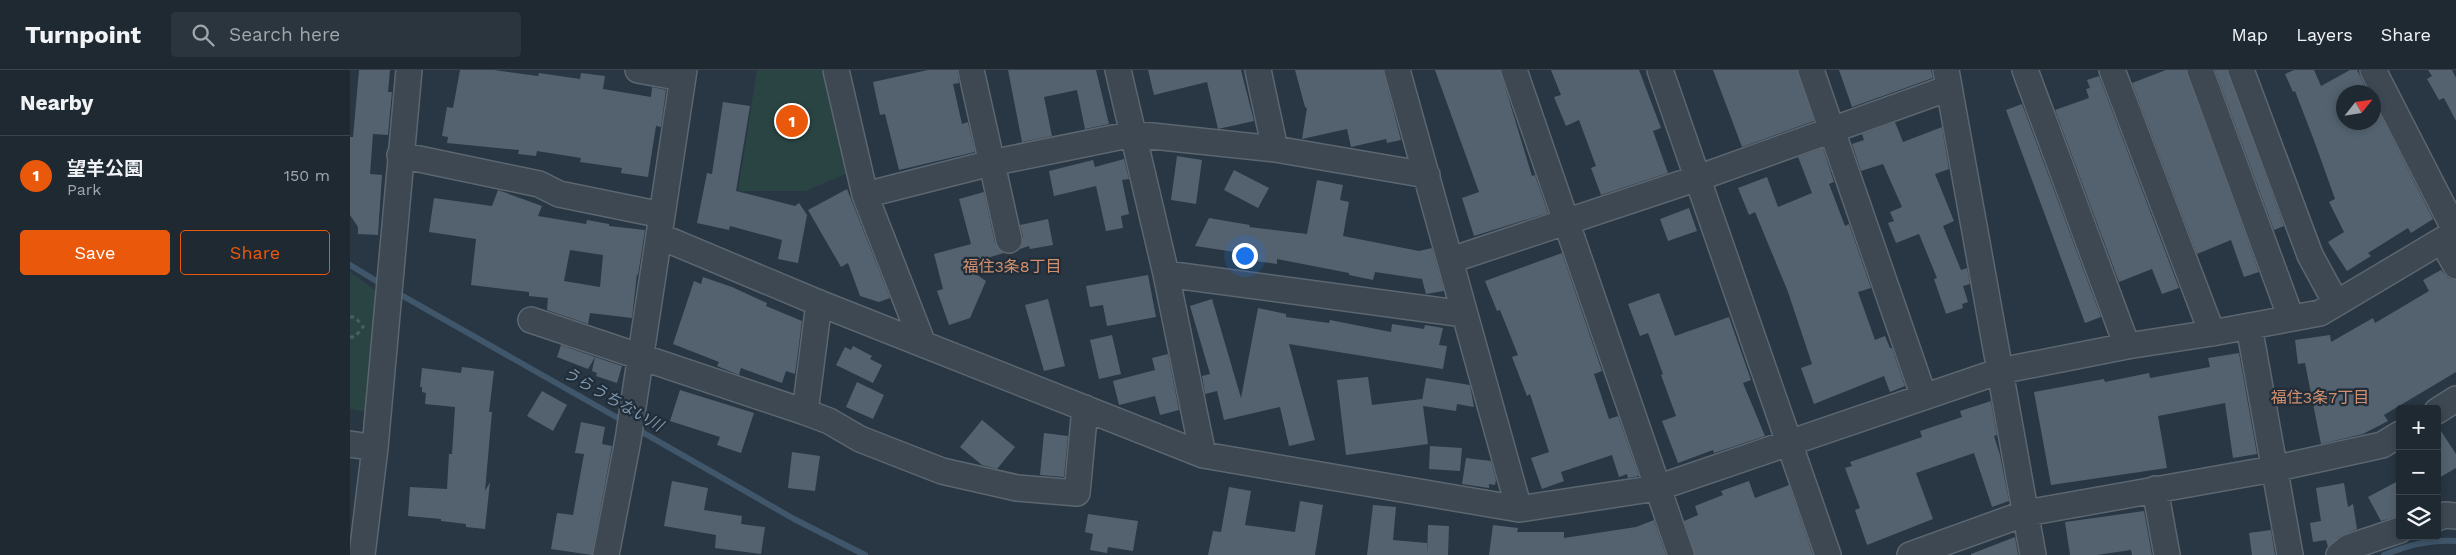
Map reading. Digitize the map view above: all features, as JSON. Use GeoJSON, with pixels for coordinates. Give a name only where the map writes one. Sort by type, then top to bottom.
{"type":"FeatureCollection","features":[{"type":"Feature","properties":{"kind":"street"},"geometry":{"type":"LineString","coordinates":[[362,555],[375,448],[409,70]]}},
{"type":"Feature","properties":{"kind":"street"},"geometry":{"type":"LineString","coordinates":[[606,555],[632,416],[683,74],[638,70]]}},
{"type":"Feature","properties":{"kind":"street"},"geometry":{"type":"LineString","coordinates":[[836,70],[865,194],[923,344]]}},
{"type":"Feature","properties":{"kind":"street"},"geometry":{"type":"LineString","coordinates":[[970,70],[1009,240]]}},
{"type":"Feature","properties":{"kind":"street"},"geometry":{"type":"LineString","coordinates":[[1118,70],[1166,274],[1204,455]]}},
{"type":"Feature","properties":{"kind":"street"},"geometry":{"type":"LineString","coordinates":[[1258,70],[1275,149]]}},
{"type":"Feature","properties":{"kind":"street"},"geometry":{"type":"LineString","coordinates":[[1397,70],[1519,509]]}},
{"type":"Feature","properties":{"kind":"street"},"geometry":{"type":"LineString","coordinates":[[1514,70],[1681,555]]}},
{"type":"Feature","properties":{"kind":"street"},"geometry":{"type":"LineString","coordinates":[[1660,70],[1828,555]]}},
{"type":"Feature","properties":{"kind":"street"},"geometry":{"type":"LineString","coordinates":[[1811,70],[1924,397]]}},
{"type":"Feature","properties":{"kind":"street"},"geometry":{"type":"LineString","coordinates":[[2025,70],[2127,346]]}},
{"type":"Feature","properties":{"kind":"street"},"geometry":{"type":"LineString","coordinates":[[2112,70],[2212,333]]}},
{"type":"Feature","properties":{"kind":"street"},"geometry":{"type":"LineString","coordinates":[[2200,70],[2290,318]]}},
{"type":"Feature","properties":{"kind":"street"},"geometry":{"type":"LineString","coordinates":[[2241,70],[2310,255],[2336,303]]}},
{"type":"Feature","properties":{"kind":"street"},"geometry":{"type":"LineString","coordinates":[[2373,70],[2451,235],[2456,266]]}},
{"type":"Feature","properties":{"kind":"street"},"geometry":{"type":"LineString","coordinates":[[1451,260],[1698,178],[1832,130],[1948,79],[2033,555]]}},
{"type":"Feature","properties":{"kind":"street"},"geometry":{"type":"LineString","coordinates":[[865,194],[991,163],[1133,134],[1275,149],[1426,175]]}},
{"type":"Feature","properties":{"kind":"street"},"geometry":{"type":"LineString","coordinates":[[400,155],[539,184],[559,194],[660,226],[819,302],[1204,455],[1519,509],[1657,488],[2000,371],[2127,346],[2212,333],[2320,313],[2451,235]]}},
{"type":"Feature","properties":{"kind":"street"},"geometry":{"type":"LineString","coordinates":[[1166,274],[1464,314]]}},
{"type":"Feature","properties":{"kind":"street"},"geometry":{"type":"LineString","coordinates":[[805,412],[819,302]]}},
{"type":"Feature","properties":{"kind":"street"},"geometry":{"type":"LineString","coordinates":[[532,320],[805,412],[829,421],[860,439],[942,471],[1017,488],[1076,493],[1085,408]]}},
{"type":"Feature","properties":{"kind":"street"},"geometry":{"type":"LineString","coordinates":[[2249,326],[2273,470],[2290,555]]}},
{"type":"Feature","properties":{"kind":"street"},"geometry":{"type":"LineString","coordinates":[[2441,408],[2456,399]]}},
{"type":"Feature","properties":{"kind":"street"},"geometry":{"type":"LineString","coordinates":[[1910,555],[2026,513],[2155,489],[2273,470],[2382,446],[2396,437]]}},
{"type":"Feature","properties":{"kind":"street"},"geometry":{"type":"LineString","coordinates":[[350,444],[375,448]]}},
{"type":"Feature","properties":{"kind":"street"},"geometry":{"type":"LineString","coordinates":[[2155,489],[2167,555]]}},
{"type":"Feature","properties":{"kind":"street"},"geometry":{"type":"LineString","coordinates":[[2441,516],[2456,516]]}},
{"type":"Feature","properties":{"kind":"street"},"geometry":{"type":"LineString","coordinates":[[2339,555],[2349,547],[2396,531]]}},
{"type":"Feature","properties":{"kind":"path"},"geometry":{"type":"LineString","coordinates":[[350,337],[355,337],[362,328]]}},
{"type":"Feature","properties":{"kind":"green space"},"geometry":{"type":"Polygon","coordinates":[[[757,70],[822,70],[848,173],[806,191],[738,191],[757,70]]]}},
{"type":"Feature","properties":{"kind":"green space"},"geometry":{"type":"Polygon","coordinates":[[[350,272],[382,295],[366,412],[350,409],[350,272]]]}},
{"type":"Feature","properties":{"kind":"building"},"geometry":{"type":"Polygon","coordinates":[[[359,70],[390,70],[388,92],[392,92],[388,135],[373,134],[370,174],[382,175],[378,235],[358,234],[358,227],[350,215],[350,137],[353,137],[359,70]]]}},
{"type":"Feature","properties":{"kind":"building"},"geometry":{"type":"Polygon","coordinates":[[[460,70],[494,70],[538,76],[539,73],[580,79],[581,73],[605,76],[603,89],[651,97],[652,87],[666,90],[661,127],[656,126],[648,177],[621,173],[622,168],[580,162],[581,158],[537,151],[536,156],[518,154],[519,150],[447,143],[448,137],[442,136],[447,107],[453,108],[460,70]]]}},
{"type":"Feature","properties":{"kind":"building"},"geometry":{"type":"Polygon","coordinates":[[[928,70],[957,70],[959,83],[953,84],[962,124],[968,122],[975,152],[899,170],[885,114],[880,115],[873,82],[928,70]]]}},
{"type":"Feature","properties":{"kind":"building"},"geometry":{"type":"Polygon","coordinates":[[[1008,70],[1096,70],[1109,124],[1085,129],[1077,90],[1044,97],[1052,136],[1022,142],[1008,70]]]}},
{"type":"Feature","properties":{"kind":"building"},"geometry":{"type":"Polygon","coordinates":[[[1148,70],[1241,70],[1254,121],[1218,129],[1207,82],[1154,95],[1148,70]]]}},
{"type":"Feature","properties":{"kind":"building"},"geometry":{"type":"Polygon","coordinates":[[[1295,70],[1383,70],[1401,140],[1387,143],[1386,139],[1351,147],[1347,129],[1302,139],[1307,108],[1305,107],[1295,70]]]}},
{"type":"Feature","properties":{"kind":"building"},"geometry":{"type":"Polygon","coordinates":[[[1435,70],[1500,70],[1532,176],[1535,175],[1548,213],[1474,236],[1462,198],[1479,192],[1435,70]]]}},
{"type":"Feature","properties":{"kind":"building"},"geometry":{"type":"Polygon","coordinates":[[[1551,70],[1639,70],[1661,128],[1653,131],[1668,173],[1601,195],[1591,168],[1596,166],[1579,120],[1566,126],[1554,97],[1561,95],[1551,70]]]}},
{"type":"Feature","properties":{"kind":"building"},"geometry":{"type":"Polygon","coordinates":[[[1713,70],[1797,70],[1814,121],[1742,147],[1713,70]]]}},
{"type":"Feature","properties":{"kind":"building"},"geometry":{"type":"Polygon","coordinates":[[[1839,70],[1931,70],[1933,78],[1852,107],[1839,70]]]}},
{"type":"Feature","properties":{"kind":"building"},"geometry":{"type":"Polygon","coordinates":[[[2166,70],[2186,70],[2259,272],[2244,277],[2231,240],[2197,254],[2132,83],[2166,70]]]}},
{"type":"Feature","properties":{"kind":"building"},"geometry":{"type":"Polygon","coordinates":[[[2215,70],[2227,70],[2284,226],[2274,230],[2215,70]]]}},
{"type":"Feature","properties":{"kind":"building"},"geometry":{"type":"Polygon","coordinates":[[[2294,70],[2314,70],[2321,86],[2350,70],[2357,70],[2364,85],[2336,85],[2336,130],[2381,130],[2381,116],[2433,219],[2411,233],[2408,228],[2368,253],[2371,256],[2347,271],[2328,242],[2344,232],[2329,202],[2335,199],[2295,91],[2293,92],[2285,74],[2294,70]]]}},
{"type":"Feature","properties":{"kind":"building"},"geometry":{"type":"Polygon","coordinates":[[[2428,70],[2452,70],[2456,78],[2456,121],[2444,98],[2439,100],[2427,79],[2432,76],[2428,70]]]}},
{"type":"Feature","properties":{"kind":"building"},"geometry":{"type":"Polygon","coordinates":[[[2099,76],[2179,288],[2162,294],[2152,269],[2119,282],[2055,110],[2089,98],[2086,89],[2090,88],[2087,80],[2099,76]]]}},
{"type":"Feature","properties":{"kind":"building"},"geometry":{"type":"Polygon","coordinates":[[[723,102],[750,106],[736,191],[795,206],[799,203],[807,215],[798,263],[778,259],[782,240],[730,226],[729,230],[697,223],[707,173],[712,174],[723,102]]]}},
{"type":"Feature","properties":{"kind":"building"},"geometry":{"type":"Polygon","coordinates":[[[2022,104],[2101,317],[2085,323],[2006,110],[2022,104]]]}},
{"type":"Feature","properties":{"kind":"building"},"geometry":{"type":"Polygon","coordinates":[[[1895,122],[1903,142],[1942,127],[1949,169],[1935,174],[1954,221],[1943,226],[1961,270],[1967,268],[1970,284],[1963,286],[1968,302],[1962,304],[1963,308],[1946,314],[1934,279],[1937,278],[1919,234],[1896,243],[1888,223],[1894,221],[1890,212],[1902,207],[1883,164],[1861,171],[1852,144],[1864,140],[1862,134],[1895,122]]]}},
{"type":"Feature","properties":{"kind":"building"},"geometry":{"type":"Polygon","coordinates":[[[1823,148],[1834,182],[1829,184],[1845,226],[1849,224],[1871,288],[1858,292],[1875,340],[1885,336],[1890,348],[1892,348],[1905,386],[1890,392],[1884,376],[1814,404],[1801,368],[1812,364],[1788,292],[1755,212],[1749,215],[1738,188],[1767,177],[1778,207],[1812,193],[1798,157],[1823,148]]]}},
{"type":"Feature","properties":{"kind":"building"},"geometry":{"type":"Polygon","coordinates":[[[1177,156],[1202,160],[1196,204],[1171,200],[1177,156]]]}},
{"type":"Feature","properties":{"kind":"building"},"geometry":{"type":"Polygon","coordinates":[[[1124,159],[1129,179],[1122,180],[1129,214],[1121,216],[1123,228],[1106,231],[1096,186],[1054,196],[1049,171],[1093,160],[1095,167],[1124,159]]]}},
{"type":"Feature","properties":{"kind":"building"},"geometry":{"type":"Polygon","coordinates":[[[1234,170],[1269,188],[1258,208],[1224,190],[1234,170]]]}},
{"type":"Feature","properties":{"kind":"building"},"geometry":{"type":"Polygon","coordinates":[[[1317,180],[1343,185],[1340,200],[1349,202],[1343,236],[1419,251],[1432,248],[1444,291],[1426,294],[1422,279],[1375,272],[1373,280],[1349,275],[1349,273],[1277,259],[1277,264],[1247,260],[1248,254],[1195,246],[1209,218],[1250,225],[1249,227],[1307,234],[1317,180]]]}},
{"type":"Feature","properties":{"kind":"building"},"geometry":{"type":"Polygon","coordinates":[[[847,189],[890,298],[879,302],[860,296],[848,263],[841,267],[808,210],[847,189]]]}},
{"type":"Feature","properties":{"kind":"building"},"geometry":{"type":"Polygon","coordinates":[[[498,190],[542,206],[538,216],[586,224],[587,220],[609,224],[609,226],[645,230],[632,318],[590,313],[588,324],[547,310],[548,298],[529,296],[529,292],[471,285],[476,239],[429,232],[434,198],[492,206],[498,190]],[[570,250],[564,281],[600,287],[603,255],[570,250]]]}},
{"type":"Feature","properties":{"kind":"building"},"geometry":{"type":"Polygon","coordinates":[[[984,192],[995,243],[1004,253],[963,265],[986,281],[970,318],[949,325],[937,291],[943,289],[934,254],[971,244],[959,199],[984,192]]]}},
{"type":"Feature","properties":{"kind":"building"},"geometry":{"type":"Polygon","coordinates":[[[1689,208],[1697,231],[1668,241],[1660,219],[1689,208]]]}},
{"type":"Feature","properties":{"kind":"building"},"geometry":{"type":"Polygon","coordinates":[[[1048,219],[1053,245],[1030,249],[1029,246],[1020,249],[1023,237],[1020,225],[1048,219]]]}},
{"type":"Feature","properties":{"kind":"building"},"geometry":{"type":"Polygon","coordinates":[[[1562,253],[1602,371],[1594,374],[1609,419],[1618,416],[1639,476],[1628,478],[1627,474],[1619,477],[1612,455],[1561,472],[1564,481],[1542,489],[1531,458],[1549,452],[1530,394],[1527,396],[1512,357],[1518,355],[1500,310],[1497,311],[1485,281],[1562,253]]]}},
{"type":"Feature","properties":{"kind":"building"},"geometry":{"type":"Polygon","coordinates":[[[2441,270],[2448,278],[2456,280],[2456,372],[2401,405],[2396,405],[2396,408],[2384,415],[2388,421],[2363,434],[2321,444],[2305,363],[2298,364],[2295,340],[2330,335],[2331,342],[2373,318],[2375,323],[2429,291],[2423,280],[2441,270]]]}},
{"type":"Feature","properties":{"kind":"building"},"geometry":{"type":"Polygon","coordinates":[[[1148,275],[1156,317],[1107,326],[1103,305],[1090,307],[1086,286],[1148,275]]]}},
{"type":"Feature","properties":{"kind":"building"},"geometry":{"type":"Polygon","coordinates":[[[703,277],[732,287],[767,303],[766,306],[802,321],[795,374],[786,371],[782,383],[741,368],[739,375],[717,366],[719,362],[673,344],[694,281],[701,284],[703,277]]]}},
{"type":"Feature","properties":{"kind":"building"},"geometry":{"type":"Polygon","coordinates":[[[1659,293],[1675,336],[1729,317],[1751,380],[1743,383],[1765,436],[1714,453],[1713,450],[1678,463],[1662,421],[1676,416],[1661,375],[1663,374],[1648,333],[1640,336],[1628,304],[1659,293]]]}},
{"type":"Feature","properties":{"kind":"building"},"geometry":{"type":"Polygon","coordinates":[[[1048,299],[1065,366],[1044,371],[1025,305],[1048,299]]]}},
{"type":"Feature","properties":{"kind":"building"},"geometry":{"type":"Polygon","coordinates":[[[1212,299],[1241,398],[1258,308],[1286,314],[1286,317],[1329,323],[1330,320],[1391,332],[1392,324],[1424,329],[1425,325],[1443,328],[1439,345],[1447,346],[1443,369],[1289,344],[1315,440],[1289,446],[1280,407],[1224,420],[1217,391],[1205,394],[1202,376],[1210,374],[1190,306],[1212,299]]]}},
{"type":"Feature","properties":{"kind":"building"},"geometry":{"type":"Polygon","coordinates":[[[1112,335],[1121,374],[1099,379],[1090,340],[1112,335]]]}},
{"type":"Feature","properties":{"kind":"building"},"geometry":{"type":"Polygon","coordinates":[[[561,345],[595,357],[588,369],[557,357],[561,345]]]}},
{"type":"Feature","properties":{"kind":"building"},"geometry":{"type":"Polygon","coordinates":[[[853,346],[872,356],[870,359],[882,365],[873,383],[836,365],[845,347],[851,350],[853,346]]]}},
{"type":"Feature","properties":{"kind":"building"},"geometry":{"type":"Polygon","coordinates":[[[2239,353],[2257,454],[2233,458],[2225,403],[2158,416],[2167,468],[2051,485],[2034,392],[2104,379],[2105,382],[2149,373],[2150,378],[2210,367],[2208,358],[2239,353]]]}},
{"type":"Feature","properties":{"kind":"building"},"geometry":{"type":"Polygon","coordinates":[[[1168,354],[1179,410],[1160,415],[1155,396],[1119,405],[1113,381],[1155,370],[1152,358],[1168,354]]]}},
{"type":"Feature","properties":{"kind":"building"},"geometry":{"type":"Polygon","coordinates":[[[595,357],[622,366],[617,383],[596,376],[597,373],[592,371],[595,357]]]}},
{"type":"Feature","properties":{"kind":"building"},"geometry":{"type":"Polygon","coordinates":[[[462,367],[494,371],[489,412],[492,412],[485,491],[490,482],[485,529],[466,527],[466,524],[441,521],[441,519],[408,516],[410,487],[447,489],[449,454],[452,454],[455,407],[425,404],[426,393],[422,392],[422,387],[420,387],[422,368],[461,373],[462,367]]]}},
{"type":"Feature","properties":{"kind":"building"},"geometry":{"type":"Polygon","coordinates":[[[1368,377],[1372,405],[1422,399],[1422,401],[1426,378],[1470,385],[1474,407],[1457,404],[1456,411],[1423,406],[1428,444],[1346,455],[1337,380],[1368,377]]]}},
{"type":"Feature","properties":{"kind":"building"},"geometry":{"type":"Polygon","coordinates":[[[857,382],[884,395],[873,419],[846,407],[857,382]]]}},
{"type":"Feature","properties":{"kind":"building"},"geometry":{"type":"Polygon","coordinates":[[[680,390],[754,413],[741,453],[717,445],[720,437],[670,421],[680,390]]]}},
{"type":"Feature","properties":{"kind":"building"},"geometry":{"type":"Polygon","coordinates":[[[542,391],[567,405],[553,431],[527,416],[542,391]]]}},
{"type":"Feature","properties":{"kind":"building"},"geometry":{"type":"Polygon","coordinates":[[[1991,401],[1997,435],[1994,436],[2000,455],[2009,501],[1992,507],[1974,453],[1916,473],[1933,519],[1867,545],[1855,510],[1860,508],[1845,468],[1852,466],[1850,462],[1922,437],[1920,431],[1962,417],[1960,411],[1991,401]]]}},
{"type":"Feature","properties":{"kind":"building"},"geometry":{"type":"Polygon","coordinates":[[[982,420],[1015,447],[997,469],[982,465],[960,447],[982,420]]]}},
{"type":"Feature","properties":{"kind":"building"},"geometry":{"type":"Polygon","coordinates":[[[581,422],[605,427],[602,444],[612,446],[592,555],[551,549],[557,513],[573,515],[584,454],[575,453],[581,422]]]}},
{"type":"Feature","properties":{"kind":"building"},"geometry":{"type":"Polygon","coordinates":[[[2441,431],[2456,454],[2456,468],[2441,477],[2441,431]]]}},
{"type":"Feature","properties":{"kind":"building"},"geometry":{"type":"Polygon","coordinates":[[[1044,433],[1068,436],[1064,477],[1040,475],[1044,433]]]}},
{"type":"Feature","properties":{"kind":"building"},"geometry":{"type":"Polygon","coordinates":[[[1430,446],[1462,448],[1460,471],[1429,469],[1430,446]]]}},
{"type":"Feature","properties":{"kind":"building"},"geometry":{"type":"Polygon","coordinates":[[[792,452],[820,456],[815,491],[788,488],[792,452]]]}},
{"type":"Feature","properties":{"kind":"building"},"geometry":{"type":"Polygon","coordinates":[[[1466,458],[1491,461],[1496,480],[1495,485],[1489,484],[1489,488],[1462,484],[1466,458]]]}},
{"type":"Feature","properties":{"kind":"building"},"geometry":{"type":"Polygon","coordinates":[[[672,481],[708,488],[704,510],[742,516],[741,524],[765,527],[761,554],[715,548],[716,535],[664,526],[672,481]]]}},
{"type":"Feature","properties":{"kind":"building"},"geometry":{"type":"Polygon","coordinates":[[[1749,481],[1755,498],[1789,485],[1813,555],[1695,555],[1684,521],[1698,515],[1695,506],[1723,495],[1721,491],[1749,481]]]}},
{"type":"Feature","properties":{"kind":"building"},"geometry":{"type":"Polygon","coordinates":[[[2396,482],[2396,517],[2381,521],[2368,497],[2396,482]]]}},
{"type":"Feature","properties":{"kind":"building"},"geometry":{"type":"Polygon","coordinates":[[[2344,483],[2348,507],[2353,504],[2357,529],[2340,536],[2328,547],[2326,540],[2313,542],[2310,523],[2321,521],[2316,488],[2344,483]]]}},
{"type":"Feature","properties":{"kind":"building"},"geometry":{"type":"Polygon","coordinates":[[[1229,487],[1251,491],[1245,525],[1295,532],[1300,501],[1323,505],[1315,555],[1208,555],[1213,531],[1221,532],[1229,487]]]}},
{"type":"Feature","properties":{"kind":"building"},"geometry":{"type":"Polygon","coordinates":[[[1373,505],[1396,507],[1393,540],[1427,543],[1427,555],[1367,555],[1373,505]]]}},
{"type":"Feature","properties":{"kind":"building"},"geometry":{"type":"Polygon","coordinates":[[[2144,511],[2152,555],[2132,555],[2131,550],[2097,555],[2070,555],[2065,522],[2144,511]]]}},
{"type":"Feature","properties":{"kind":"building"},"geometry":{"type":"Polygon","coordinates":[[[1088,514],[1138,521],[1133,551],[1108,547],[1107,553],[1090,550],[1093,534],[1085,532],[1088,514]]]}},
{"type":"Feature","properties":{"kind":"building"},"geometry":{"type":"Polygon","coordinates":[[[1654,520],[1666,555],[1489,555],[1493,525],[1518,528],[1517,532],[1564,532],[1564,538],[1636,527],[1654,520]]]}},
{"type":"Feature","properties":{"kind":"building"},"geometry":{"type":"Polygon","coordinates":[[[1428,525],[1449,526],[1448,555],[1427,555],[1428,525]]]}},
{"type":"Feature","properties":{"kind":"building"},"geometry":{"type":"Polygon","coordinates":[[[2271,530],[2275,555],[2252,555],[2249,533],[2271,530]]]}},
{"type":"Feature","properties":{"kind":"building"},"geometry":{"type":"Polygon","coordinates":[[[2015,537],[2018,555],[1971,555],[1971,554],[2015,537]]]}},
{"type":"Feature","properties":{"kind":"waterway","name":"うらうちない川"},"geometry":{"type":"LineString","coordinates":[[350,265],[383,285]]}},
{"type":"Feature","properties":{"kind":"waterway","name":"うらうちない川"},"geometry":{"type":"LineString","coordinates":[[394,291],[625,422]]}},
{"type":"Feature","properties":{"kind":"waterway","name":"うらうちない川"},"geometry":{"type":"LineString","coordinates":[[635,428],[794,519],[865,555]]}},
{"type":"Feature","properties":{"kind":"waterway","name":"うらうちない川"},"geometry":{"type":"LineString","coordinates":[[2384,555],[2401,548],[2419,544],[2437,541],[2456,541]]}},
{"type":"Feature","properties":{"kind":"place","name":"望羊公園"},"geometry":{"type":"Point","coordinates":[792,121]}},
{"type":"Feature","properties":{"kind":"district","name":"福住3条8丁目"},"geometry":{"type":"Point","coordinates":[1012,266]}},
{"type":"Feature","properties":{"kind":"district","name":"福住3条7丁目"},"geometry":{"type":"Point","coordinates":[2320,397]}}]}
